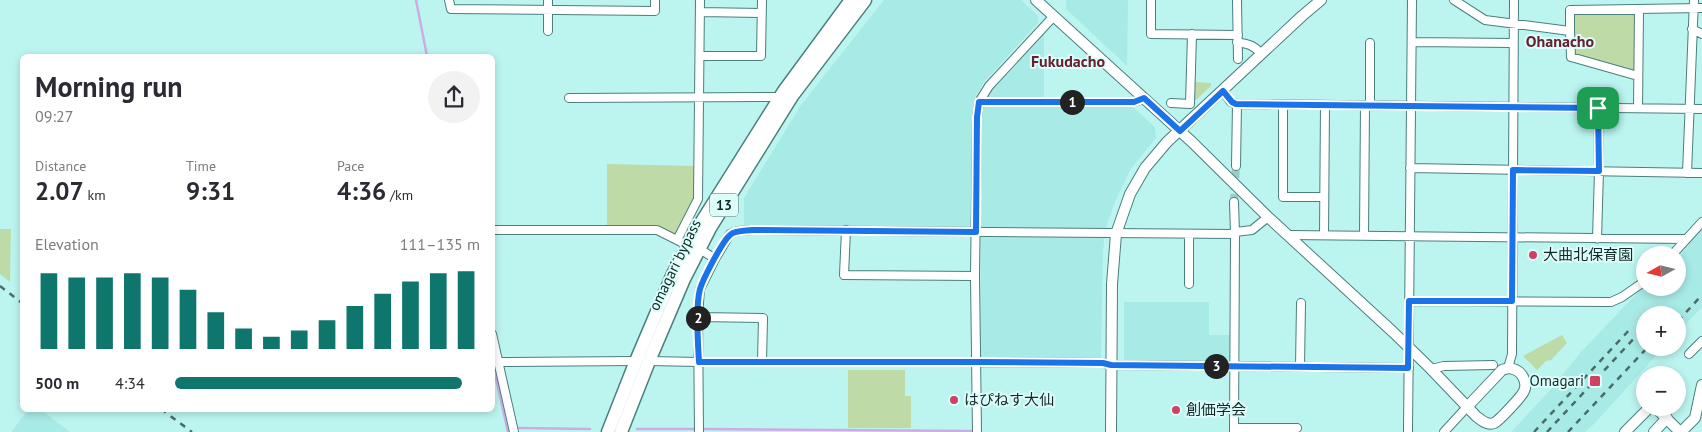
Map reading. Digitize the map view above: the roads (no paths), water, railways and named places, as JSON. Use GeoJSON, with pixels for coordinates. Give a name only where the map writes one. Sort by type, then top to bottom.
{"type":"FeatureCollection","features":[{"type":"Feature","properties":{"kind":"highway","name":"omagari bypass"},"geometry":{"type":"LineString","coordinates":[[694,247],[711,207],[780,97],[851,0]]}},
{"type":"Feature","properties":{"kind":"highway","name":"omagari bypass"},"geometry":{"type":"LineString","coordinates":[[621,432],[642,361],[673,274],[710,228],[792,96],[865,0]]}},
{"type":"Feature","properties":{"kind":"highway","name":"omagari bypass"},"geometry":{"type":"LineString","coordinates":[[608,432],[642,361]]}},
{"type":"Feature","properties":{"kind":"street"},"geometry":{"type":"LineString","coordinates":[[449,0],[450,9],[655,11],[655,0]]}},
{"type":"Feature","properties":{"kind":"street"},"geometry":{"type":"LineString","coordinates":[[548,0],[548,31]]}},
{"type":"Feature","properties":{"kind":"street"},"geometry":{"type":"LineString","coordinates":[[677,240],[698,199],[700,0]]}},
{"type":"Feature","properties":{"kind":"street"},"geometry":{"type":"LineString","coordinates":[[700,56],[761,56],[762,0]]}},
{"type":"Feature","properties":{"kind":"street"},"geometry":{"type":"LineString","coordinates":[[1036,0],[1180,131],[1268,217],[1409,347],[1467,407],[1482,421],[1489,424],[1494,423],[1524,392],[1525,384],[1519,372],[1508,368],[1497,374],[1467,407],[1444,432]]}},
{"type":"Feature","properties":{"kind":"street"},"geometry":{"type":"LineString","coordinates":[[1151,0],[1151,34],[1192,34],[1238,38],[1256,47],[1261,54]]}},
{"type":"Feature","properties":{"kind":"street"},"geometry":{"type":"LineString","coordinates":[[1237,0],[1238,59]]}},
{"type":"Feature","properties":{"kind":"street"},"geometry":{"type":"LineString","coordinates":[[1111,432],[1112,284],[1116,234],[1130,194],[1145,168],[1167,142],[1321,0]]}},
{"type":"Feature","properties":{"kind":"street"},"geometry":{"type":"LineString","coordinates":[[1408,432],[1412,0]]}},
{"type":"Feature","properties":{"kind":"street"},"geometry":{"type":"LineString","coordinates":[[1454,0],[1485,20],[1570,31]]}},
{"type":"Feature","properties":{"kind":"street"},"geometry":{"type":"LineString","coordinates":[[1508,368],[1512,354],[1514,0]]}},
{"type":"Feature","properties":{"kind":"street"},"geometry":{"type":"LineString","coordinates":[[1638,76],[1570,57],[1570,10],[1639,10],[1696,5],[1692,29],[1687,173]]}},
{"type":"Feature","properties":{"kind":"street"},"geometry":{"type":"LineString","coordinates":[[1638,108],[1639,10]]}},
{"type":"Feature","properties":{"kind":"street"},"geometry":{"type":"LineString","coordinates":[[700,12],[761,13]]}},
{"type":"Feature","properties":{"kind":"street"},"geometry":{"type":"LineString","coordinates":[[977,432],[975,276],[977,117],[979,102],[989,86],[1054,16]]}},
{"type":"Feature","properties":{"kind":"street"},"geometry":{"type":"LineString","coordinates":[[1692,29],[1702,34]]}},
{"type":"Feature","properties":{"kind":"street"},"geometry":{"type":"LineString","coordinates":[[1171,103],[1190,104],[1192,34]]}},
{"type":"Feature","properties":{"kind":"street"},"geometry":{"type":"LineString","coordinates":[[1364,235],[1370,42]]}},
{"type":"Feature","properties":{"kind":"street"},"geometry":{"type":"LineString","coordinates":[[1412,42],[1513,43]]}},
{"type":"Feature","properties":{"kind":"street"},"geometry":{"type":"LineString","coordinates":[[1223,91],[1236,104],[1702,109]]}},
{"type":"Feature","properties":{"kind":"street"},"geometry":{"type":"LineString","coordinates":[[569,98],[780,97]]}},
{"type":"Feature","properties":{"kind":"street"},"geometry":{"type":"LineString","coordinates":[[979,102],[1134,102],[1144,98]]}},
{"type":"Feature","properties":{"kind":"street"},"geometry":{"type":"LineString","coordinates":[[1236,104],[1236,166]]}},
{"type":"Feature","properties":{"kind":"street"},"geometry":{"type":"LineString","coordinates":[[1283,105],[1283,197],[1324,197]]}},
{"type":"Feature","properties":{"kind":"street"},"geometry":{"type":"LineString","coordinates":[[1324,105],[1324,236]]}},
{"type":"Feature","properties":{"kind":"street"},"geometry":{"type":"LineString","coordinates":[[1596,239],[1599,171],[1598,108]]}},
{"type":"Feature","properties":{"kind":"street"},"geometry":{"type":"LineString","coordinates":[[1410,168],[1702,173]]}},
{"type":"Feature","properties":{"kind":"street"},"geometry":{"type":"LineString","coordinates":[[1234,202],[1234,430],[1297,428]]}},
{"type":"Feature","properties":{"kind":"street"},"geometry":{"type":"LineString","coordinates":[[699,432],[698,317],[700,289],[730,234],[738,231],[846,230],[1116,234],[1235,233],[1252,230],[1268,217]]}},
{"type":"Feature","properties":{"kind":"street"},"geometry":{"type":"LineString","coordinates":[[1680,246],[1702,222]]}},
{"type":"Feature","properties":{"kind":"street"},"geometry":{"type":"LineString","coordinates":[[495,230],[657,230],[715,259]]}},
{"type":"Feature","properties":{"kind":"street"},"geometry":{"type":"LineString","coordinates":[[846,230],[844,275],[975,276]]}},
{"type":"Feature","properties":{"kind":"street"},"geometry":{"type":"LineString","coordinates":[[1189,234],[1189,284]]}},
{"type":"Feature","properties":{"kind":"street"},"geometry":{"type":"LineString","coordinates":[[1289,236],[1364,235],[1686,239]]}},
{"type":"Feature","properties":{"kind":"street"},"geometry":{"type":"LineString","coordinates":[[1409,301],[1610,302],[1622,298],[1636,288]]}},
{"type":"Feature","properties":{"kind":"street"},"geometry":{"type":"LineString","coordinates":[[1300,367],[1301,303]]}},
{"type":"Feature","properties":{"kind":"street"},"geometry":{"type":"LineString","coordinates":[[698,317],[763,318],[762,362]]}},
{"type":"Feature","properties":{"kind":"street"},"geometry":{"type":"LineString","coordinates":[[1689,354],[1702,341]]}},
{"type":"Feature","properties":{"kind":"street"},"geometry":{"type":"LineString","coordinates":[[495,346],[514,432]]}},
{"type":"Feature","properties":{"kind":"street"},"geometry":{"type":"LineString","coordinates":[[499,362],[976,362],[1408,368]]}},
{"type":"Feature","properties":{"kind":"street"},"geometry":{"type":"LineString","coordinates":[[1431,369],[1444,366],[1493,365]]}},
{"type":"Feature","properties":{"kind":"street"},"geometry":{"type":"LineString","coordinates":[[1654,432],[1667,418],[1681,432],[1698,418],[1702,385]]}},
{"type":"Feature","properties":{"kind":"street"},"geometry":{"type":"LineString","coordinates":[[1625,432],[1641,416]]}},
{"type":"Feature","properties":{"kind":"waterway"},"geometry":{"type":"LineString","coordinates":[[416,0],[427,54]]}},
{"type":"Feature","properties":{"kind":"waterway"},"geometry":{"type":"LineString","coordinates":[[495,374],[508,432]]}},
{"type":"Feature","properties":{"kind":"waterway"},"geometry":{"type":"LineString","coordinates":[[519,428],[590,429]]}},
{"type":"Feature","properties":{"kind":"waterway"},"geometry":{"type":"LineString","coordinates":[[637,429],[695,429]]}},
{"type":"Feature","properties":{"kind":"waterway"},"geometry":{"type":"LineString","coordinates":[[703,429],[972,431]]}},
{"type":"Feature","properties":{"kind":"tunnel"},"geometry":{"type":"LineString","coordinates":[[1234,202],[1236,166]]}},
{"type":"Feature","properties":{"kind":"railway"},"geometry":{"type":"LineString","coordinates":[[0,286],[20,301]]}},
{"type":"Feature","properties":{"kind":"railway"},"geometry":{"type":"LineString","coordinates":[[1686,312],[1702,295]]}},
{"type":"Feature","properties":{"kind":"railway"},"geometry":{"type":"LineString","coordinates":[[1534,432],[1632,327]]}},
{"type":"Feature","properties":{"kind":"railway"},"geometry":{"type":"LineString","coordinates":[[1547,432],[1636,336]]}},
{"type":"Feature","properties":{"kind":"railway"},"geometry":{"type":"LineString","coordinates":[[1568,432],[1639,356]]}},
{"type":"Feature","properties":{"kind":"railway"},"geometry":{"type":"LineString","coordinates":[[165,412],[192,432]]}},
{"type":"Feature","properties":{"kind":"place","name":"大曲北保育園"},"geometry":{"type":"Point","coordinates":[1533,255]}},
{"type":"Feature","properties":{"kind":"place","name":"Omagari"},"geometry":{"type":"Point","coordinates":[1595,381]}},
{"type":"Feature","properties":{"kind":"place","name":"はぴねす大仙"},"geometry":{"type":"Point","coordinates":[954,400]}},
{"type":"Feature","properties":{"kind":"place","name":"創価学会"},"geometry":{"type":"Point","coordinates":[1176,410]}},
{"type":"Feature","properties":{"kind":"district","name":"Ohanacho"},"geometry":{"type":"Point","coordinates":[1560,41]}},
{"type":"Feature","properties":{"kind":"district","name":"Fukudacho"},"geometry":{"type":"Point","coordinates":[1068,61]}}]}
